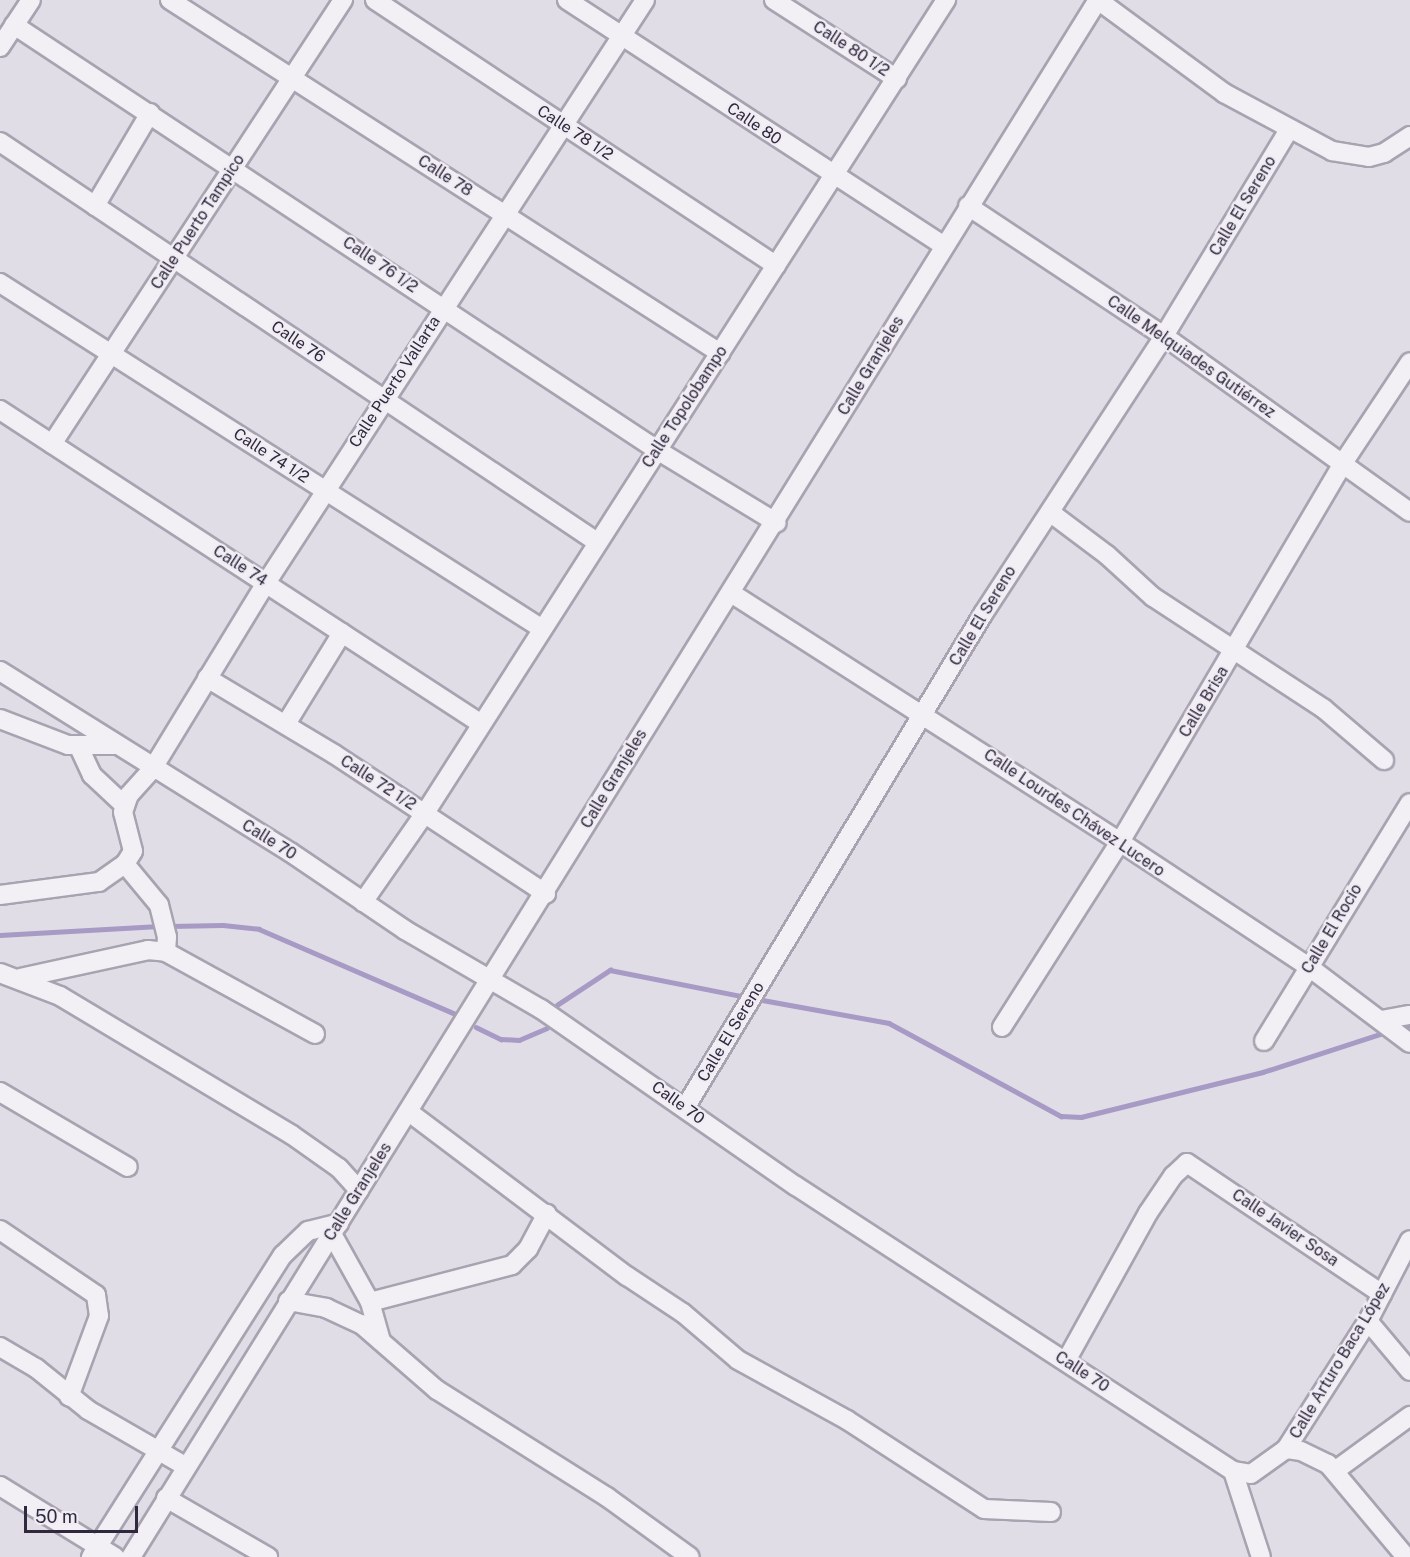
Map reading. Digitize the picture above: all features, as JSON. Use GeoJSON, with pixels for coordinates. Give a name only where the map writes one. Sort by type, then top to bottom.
{"type":"FeatureCollection","features":[{"type":"Feature","properties":{"kind":"street","name":"Calle 78"},"geometry":{"type":"LineString","coordinates":[[170,0],[720,353]]}},
{"type":"Feature","properties":{"kind":"street","name":"Calle Puerto Tampico"},"geometry":{"type":"LineString","coordinates":[[52,444],[343,0]]}},
{"type":"Feature","properties":{"kind":"street","name":"Calle 78 1/2"},"geometry":{"type":"LineString","coordinates":[[375,0],[776,265]]}},
{"type":"Feature","properties":{"kind":"street","name":"Calle 80"},"geometry":{"type":"LineString","coordinates":[[567,0],[834,177],[943,245]]}},
{"type":"Feature","properties":{"kind":"street","name":"Calle Puerto Vallarta"},"geometry":{"type":"LineString","coordinates":[[125,806],[129,795],[153,768],[266,583],[442,307],[645,0]]}},
{"type":"Feature","properties":{"kind":"street","name":"Calle 80 1/2"},"geometry":{"type":"LineString","coordinates":[[774,0],[897,79]]}},
{"type":"Feature","properties":{"kind":"street","name":"Calle Topolobampo"},"geometry":{"type":"LineString","coordinates":[[363,902],[425,813],[480,723],[834,177],[945,0]]}},
{"type":"Feature","properties":{"kind":"street"},"geometry":{"type":"LineString","coordinates":[[1098,0],[1224,93],[1289,130],[1353,157],[1384,153],[1409,137]]}},
{"type":"Feature","properties":{"kind":"street","name":"Calle Granjeles"},"geometry":{"type":"LineString","coordinates":[[131,1557],[288,1301],[546,894],[677,674],[777,523],[943,245],[1098,0]]}},
{"type":"Feature","properties":{"kind":"street"},"geometry":{"type":"LineString","coordinates":[[0,47],[28,1]]}},
{"type":"Feature","properties":{"kind":"street","name":"Calle 76 1/2"},"geometry":{"type":"LineString","coordinates":[[14,25],[657,450],[777,523]]}},
{"type":"Feature","properties":{"kind":"street"},"geometry":{"type":"LineString","coordinates":[[95,206],[150,113]]}},
{"type":"Feature","properties":{"kind":"street","name":"Calle El Sereno"},"geometry":{"type":"LineString","coordinates":[[685,1108],[1014,564],[1051,513],[1164,336],[1289,130]]}},
{"type":"Feature","properties":{"kind":"street","name":"Calle 76"},"geometry":{"type":"LineString","coordinates":[[0,142],[597,542]]}},
{"type":"Feature","properties":{"kind":"street","name":"Calle Melquiades Gutiérrez"},"geometry":{"type":"LineString","coordinates":[[968,206],[1164,336],[1410,512]]}},
{"type":"Feature","properties":{"kind":"street","name":"Calle 74 1/2"},"geometry":{"type":"LineString","coordinates":[[0,283],[541,628]]}},
{"type":"Feature","properties":{"kind":"street","name":"Calle Brisa"},"geometry":{"type":"LineString","coordinates":[[1002,1027],[1120,842],[1234,652],[1343,463],[1406,368]]}},
{"type":"Feature","properties":{"kind":"street","name":"Calle 74"},"geometry":{"type":"LineString","coordinates":[[0,410],[480,723]]}},
{"type":"Feature","properties":{"kind":"street"},"geometry":{"type":"LineString","coordinates":[[1051,513],[1107,555],[1153,597],[1324,709],[1384,760]]}},
{"type":"Feature","properties":{"kind":"street","name":"Calle Lourdes Chávez Lucero"},"geometry":{"type":"LineString","coordinates":[[731,592],[925,714],[1309,967],[1410,1043]]}},
{"type":"Feature","properties":{"kind":"street"},"geometry":{"type":"LineString","coordinates":[[285,724],[342,633]]}},
{"type":"Feature","properties":{"kind":"street","name":"Calle 70"},"geometry":{"type":"LineString","coordinates":[[0,671],[363,902],[541,1009],[796,1186],[1233,1471]]}},
{"type":"Feature","properties":{"kind":"street","name":"Calle 72 1/2"},"geometry":{"type":"LineString","coordinates":[[207,678],[285,724],[425,813],[546,894]]}},
{"type":"Feature","properties":{"kind":"street"},"geometry":{"type":"LineString","coordinates":[[0,719],[49,740],[78,746],[116,745]]}},
{"type":"Feature","properties":{"kind":"street"},"geometry":{"type":"LineString","coordinates":[[0,895],[99,882],[125,864],[133,850],[123,812],[125,806],[92,775],[78,746]]}},
{"type":"Feature","properties":{"kind":"street","name":"Calle El Rocío"},"geometry":{"type":"LineString","coordinates":[[1264,1041],[1407,815]]}},
{"type":"Feature","properties":{"kind":"street"},"geometry":{"type":"LineString","coordinates":[[125,864],[159,905],[166,945]]}},
{"type":"Feature","properties":{"kind":"street"},"geometry":{"type":"LineString","coordinates":[[20,978],[166,945],[315,1034]]}},
{"type":"Feature","properties":{"kind":"street"},"geometry":{"type":"LineString","coordinates":[[0,973],[20,978],[60,996],[292,1136],[339,1168],[359,1190]]}},
{"type":"Feature","properties":{"kind":"street"},"geometry":{"type":"LineString","coordinates":[[1381,1020],[1410,1015]]}},
{"type":"Feature","properties":{"kind":"street"},"geometry":{"type":"LineString","coordinates":[[0,1092],[128,1167]]}},
{"type":"Feature","properties":{"kind":"street"},"geometry":{"type":"LineString","coordinates":[[409,1112],[627,1276],[683,1313],[738,1360],[838,1415],[972,1502],[995,1512],[1051,1512]]}},
{"type":"Feature","properties":{"kind":"street","name":"Calle Javier Sosa"},"geometry":{"type":"LineString","coordinates":[[1066,1362],[1148,1213],[1173,1176],[1187,1163],[1382,1294]]}},
{"type":"Feature","properties":{"kind":"street"},"geometry":{"type":"LineString","coordinates":[[370,1302],[512,1265],[528,1249],[547,1214]]}},
{"type":"Feature","properties":{"kind":"street"},"geometry":{"type":"LineString","coordinates":[[95,1552],[157,1450],[283,1255],[308,1231],[335,1228],[370,1302],[381,1341]]}},
{"type":"Feature","properties":{"kind":"street"},"geometry":{"type":"LineString","coordinates":[[0,1230],[96,1295],[99,1316],[69,1397]]}},
{"type":"Feature","properties":{"kind":"street","name":"Calle Arturo Baca López"},"geometry":{"type":"LineString","coordinates":[[1286,1449],[1368,1321],[1410,1240]]}},
{"type":"Feature","properties":{"kind":"street"},"geometry":{"type":"LineString","coordinates":[[288,1301],[341,1313],[381,1341],[459,1406],[607,1497],[690,1557]]}},
{"type":"Feature","properties":{"kind":"street"},"geometry":{"type":"LineString","coordinates":[[1368,1321],[1410,1371]]}},
{"type":"Feature","properties":{"kind":"street"},"geometry":{"type":"LineString","coordinates":[[0,1347],[36,1368],[69,1397],[185,1466]]}},
{"type":"Feature","properties":{"kind":"street"},"geometry":{"type":"LineString","coordinates":[[1336,1470],[1410,1416]]}},
{"type":"Feature","properties":{"kind":"street"},"geometry":{"type":"LineString","coordinates":[[1261,1557],[1233,1471],[1251,1474],[1286,1449],[1316,1456],[1336,1470],[1402,1551]]}},
{"type":"Feature","properties":{"kind":"street"},"geometry":{"type":"LineString","coordinates":[[0,1486],[95,1552],[115,1557]]}},
{"type":"Feature","properties":{"kind":"street"},"geometry":{"type":"LineString","coordinates":[[166,1498],[268,1557]]}},
{"type":"Feature","properties":{"kind":"waterway"},"geometry":{"type":"LineString","coordinates":[[170,926],[223,925],[259,929],[455,1014]]}},
{"type":"Feature","properties":{"kind":"waterway"},"geometry":{"type":"LineString","coordinates":[[0,935],[159,926]]}},
{"type":"Feature","properties":{"kind":"waterway"},"geometry":{"type":"LineString","coordinates":[[557,1005],[610,970],[746,997]]}},
{"type":"Feature","properties":{"kind":"waterway"},"geometry":{"type":"LineString","coordinates":[[757,999],[889,1023],[1061,1116],[1081,1117],[1263,1072],[1380,1034]]}},
{"type":"Feature","properties":{"kind":"waterway"},"geometry":{"type":"LineString","coordinates":[[476,1027],[501,1039],[519,1040],[547,1028]]}}]}
